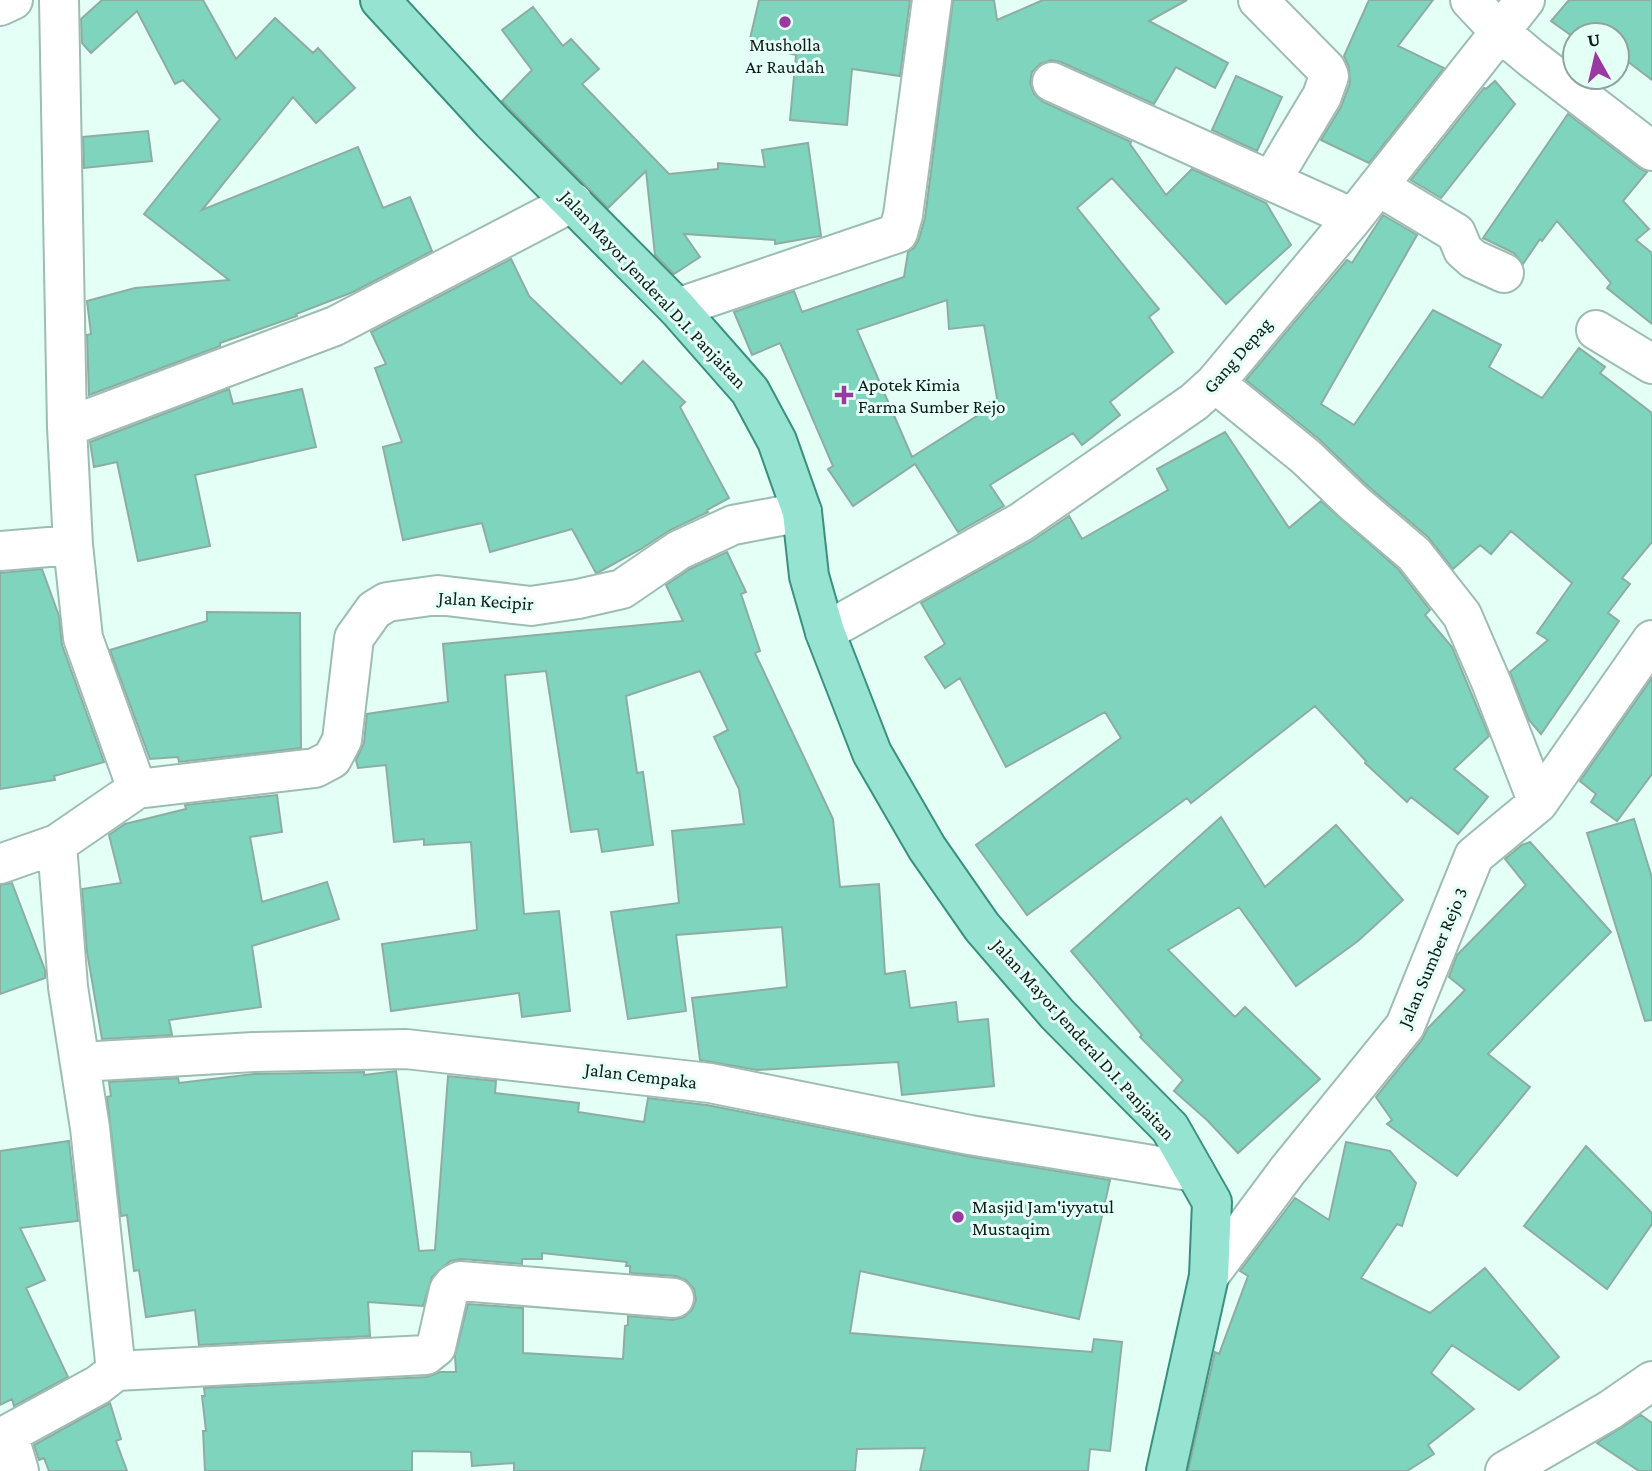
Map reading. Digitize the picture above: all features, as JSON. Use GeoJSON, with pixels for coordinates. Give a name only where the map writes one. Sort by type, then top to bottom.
{"type":"FeatureCollection","features":[{"type":"Feature","properties":{"kind":"main road","name":"Jalan Mayor Jenderal D.I. Panjaitan"},"geometry":{"type":"LineString","coordinates":[[380,0],[492,122],[677,308],[750,391],[777,441],[802,512],[809,576],[825,632],[872,754],[927,848],[982,927],[1056,1014],[1170,1128],[1212,1202],[1209,1276],[1166,1471]]}},
{"type":"Feature","properties":{"kind":"street"},"geometry":{"type":"LineString","coordinates":[[0,6],[13,0]]}},
{"type":"Feature","properties":{"kind":"street"},"geometry":{"type":"LineString","coordinates":[[59,0],[67,427],[83,638],[137,789]]}},
{"type":"Feature","properties":{"kind":"street"},"geometry":{"type":"LineString","coordinates":[[677,308],[898,233],[903,215],[932,0]]}},
{"type":"Feature","properties":{"kind":"street"},"geometry":{"type":"LineString","coordinates":[[1258,0],[1326,69],[1329,76],[1322,96],[1271,181]]}},
{"type":"Feature","properties":{"kind":"street"},"geometry":{"type":"LineString","coordinates":[[1470,0],[1500,32],[1652,152]]}},
{"type":"Feature","properties":{"kind":"street","name":"Gang Depag"},"geometry":{"type":"LineString","coordinates":[[825,632],[1021,522],[1194,402],[1215,383],[1353,218],[1525,0]]}},
{"type":"Feature","properties":{"kind":"street"},"geometry":{"type":"LineString","coordinates":[[1052,82],[1353,218]]}},
{"type":"Feature","properties":{"kind":"street"},"geometry":{"type":"LineString","coordinates":[[1378,186],[1456,233],[1463,250],[1474,259],[1504,273]]}},
{"type":"Feature","properties":{"kind":"street"},"geometry":{"type":"LineString","coordinates":[[67,427],[335,326],[573,202]]}},
{"type":"Feature","properties":{"kind":"street"},"geometry":{"type":"LineString","coordinates":[[1596,330],[1652,364]]}},
{"type":"Feature","properties":{"kind":"street"},"geometry":{"type":"LineString","coordinates":[[1215,383],[1306,457],[1354,503],[1414,554],[1462,615],[1538,803]]}},
{"type":"Feature","properties":{"kind":"street","name":"Jalan Kecipir"},"geometry":{"type":"LineString","coordinates":[[0,864],[57,844],[137,789],[315,768],[332,759],[342,740],[355,638],[374,610],[387,602],[438,595],[531,606],[578,599],[622,589],[679,550],[733,525],[802,512]]}},
{"type":"Feature","properties":{"kind":"street"},"geometry":{"type":"LineString","coordinates":[[0,551],[74,545]]}},
{"type":"Feature","properties":{"kind":"street","name":"Jalan Sumber Rejo 3"},"geometry":{"type":"LineString","coordinates":[[1209,1276],[1288,1170],[1405,1027],[1474,856],[1538,803],[1652,640]]}},
{"type":"Feature","properties":{"kind":"street"},"geometry":{"type":"LineString","coordinates":[[57,844],[68,987],[89,1128],[116,1371]]}},
{"type":"Feature","properties":{"kind":"street","name":"Jalan Cempaka"},"geometry":{"type":"LineString","coordinates":[[80,1062],[254,1052],[406,1049],[710,1083],[970,1135],[1195,1172]]}},
{"type":"Feature","properties":{"kind":"street"},"geometry":{"type":"LineString","coordinates":[[19,1471],[4,1437],[98,1385],[116,1371],[426,1355],[436,1347],[449,1290],[460,1281],[674,1298]]}},
{"type":"Feature","properties":{"kind":"street"},"geometry":{"type":"LineString","coordinates":[[1505,1471],[1610,1410],[1652,1381]]}},
{"type":"Feature","properties":{"kind":"building"},"geometry":{"type":"Polygon","coordinates":[[[102,0],[203,0],[236,59],[275,18],[313,53],[318,48],[355,88],[316,123],[293,97],[202,210],[358,147],[383,208],[410,197],[432,251],[353,292],[296,314],[297,316],[89,395],[87,335],[91,334],[87,301],[135,288],[229,280],[144,214],[220,119],[183,80],[175,84],[137,11],[91,53],[82,43],[81,19],[102,0]]]}},
{"type":"Feature","properties":{"kind":"building"},"geometry":{"type":"Polygon","coordinates":[[[759,0],[910,0],[900,76],[852,69],[847,125],[790,120],[796,55],[749,43],[759,0]]]}},
{"type":"Feature","properties":{"kind":"building"},"geometry":{"type":"Polygon","coordinates":[[[953,0],[994,0],[997,20],[1043,0],[1187,0],[1149,21],[1228,63],[1215,88],[1176,67],[1154,104],[1051,60],[1040,64],[1032,72],[1030,83],[1034,94],[1043,102],[1131,142],[1166,195],[1192,169],[1266,203],[1291,245],[1226,304],[1112,178],[1077,208],[1159,309],[1149,317],[1173,352],[1110,402],[1120,415],[1082,445],[1073,433],[990,485],[1004,506],[958,532],[915,464],[853,506],[828,469],[833,466],[780,343],[752,355],[734,312],[794,291],[802,312],[904,277],[908,252],[919,239],[925,218],[953,0]],[[947,300],[857,330],[912,457],[991,407],[988,403],[997,398],[984,325],[949,329],[947,300]]]}},
{"type":"Feature","properties":{"kind":"building"},"geometry":{"type":"Polygon","coordinates":[[[1369,0],[1433,0],[1398,46],[1444,68],[1369,163],[1321,140],[1341,107],[1350,83],[1349,67],[1344,56],[1369,0]]]}},
{"type":"Feature","properties":{"kind":"building"},"geometry":{"type":"Polygon","coordinates":[[[1569,0],[1652,0],[1652,80],[1631,64],[1631,21],[1561,21],[1561,28],[1551,21],[1569,0]]]}},
{"type":"Feature","properties":{"kind":"building"},"geometry":{"type":"Polygon","coordinates":[[[533,7],[563,46],[571,39],[599,69],[582,84],[669,174],[718,169],[718,163],[765,167],[762,150],[808,143],[821,236],[775,244],[775,240],[684,234],[700,257],[674,274],[655,255],[646,171],[608,208],[502,101],[532,70],[502,30],[533,7]]]}},
{"type":"Feature","properties":{"kind":"building"},"geometry":{"type":"Polygon","coordinates":[[[1236,76],[1282,97],[1257,151],[1212,130],[1236,76]]]}},
{"type":"Feature","properties":{"kind":"building"},"geometry":{"type":"Polygon","coordinates":[[[1495,81],[1515,104],[1441,198],[1411,180],[1484,88],[1495,81]]]}},
{"type":"Feature","properties":{"kind":"building"},"geometry":{"type":"Polygon","coordinates":[[[1568,114],[1647,172],[1623,201],[1649,229],[1636,240],[1652,253],[1652,324],[1607,288],[1611,283],[1557,221],[1542,241],[1540,239],[1523,264],[1514,253],[1483,238],[1568,114]]]}},
{"type":"Feature","properties":{"kind":"building"},"geometry":{"type":"Polygon","coordinates":[[[148,131],[152,161],[84,168],[83,137],[148,131]]]}},
{"type":"Feature","properties":{"kind":"building"},"geometry":{"type":"Polygon","coordinates":[[[1383,215],[1417,235],[1321,404],[1354,425],[1433,310],[1501,345],[1489,367],[1542,398],[1579,348],[1605,367],[1600,373],[1652,413],[1652,542],[1622,578],[1630,584],[1608,613],[1619,621],[1541,734],[1529,720],[1510,672],[1548,640],[1537,633],[1572,583],[1511,531],[1491,554],[1480,545],[1453,569],[1428,537],[1369,487],[1320,440],[1246,380],[1347,260],[1352,263],[1383,215]]]}},
{"type":"Feature","properties":{"kind":"building"},"geometry":{"type":"Polygon","coordinates":[[[511,259],[529,296],[621,384],[643,361],[685,402],[680,407],[729,498],[596,573],[572,529],[490,552],[482,523],[403,540],[383,447],[402,442],[375,368],[386,364],[371,332],[511,259]]]}},
{"type":"Feature","properties":{"kind":"building"},"geometry":{"type":"Polygon","coordinates":[[[229,389],[233,404],[302,389],[316,447],[195,475],[210,546],[138,561],[117,462],[94,467],[90,442],[229,389]]]}},
{"type":"Feature","properties":{"kind":"building"},"geometry":{"type":"Polygon","coordinates":[[[1225,432],[1289,528],[1321,501],[1398,569],[1430,610],[1425,615],[1452,647],[1489,736],[1454,769],[1488,797],[1458,834],[1411,797],[1407,802],[1365,763],[1315,706],[1191,803],[1187,798],[1027,915],[976,845],[1121,738],[1105,712],[1006,767],[960,678],[945,688],[925,657],[945,644],[921,603],[1032,541],[1069,516],[1082,539],[1168,490],[1157,469],[1225,432]]]}},
{"type":"Feature","properties":{"kind":"building"},"geometry":{"type":"Polygon","coordinates":[[[727,552],[746,592],[741,594],[760,651],[755,653],[833,819],[840,887],[879,884],[885,974],[905,971],[910,1008],[956,1002],[958,1022],[988,1019],[994,1086],[902,1095],[898,1062],[757,1070],[700,1060],[692,998],[787,987],[782,927],[676,935],[686,1011],[628,1019],[611,912],[679,903],[672,831],[744,824],[739,789],[714,737],[728,730],[700,671],[626,696],[637,773],[643,772],[653,845],[602,852],[598,829],[571,832],[546,671],[505,675],[524,914],[559,911],[570,1011],[522,1017],[519,993],[391,1011],[382,944],[477,930],[471,842],[424,845],[424,839],[394,842],[386,765],[358,768],[356,760],[364,743],[367,714],[448,702],[443,644],[683,621],[666,585],[690,569],[727,552]]]}},
{"type":"Feature","properties":{"kind":"building"},"geometry":{"type":"Polygon","coordinates":[[[42,569],[59,616],[62,645],[104,762],[54,776],[55,780],[0,789],[0,573],[42,569]]]}},
{"type":"Feature","properties":{"kind":"building"},"geometry":{"type":"Polygon","coordinates":[[[207,612],[300,613],[301,748],[179,762],[178,757],[150,759],[110,650],[207,621],[207,612]]]}},
{"type":"Feature","properties":{"kind":"building"},"geometry":{"type":"Polygon","coordinates":[[[1652,678],[1652,774],[1617,821],[1591,802],[1596,794],[1580,781],[1652,678]]]}},
{"type":"Feature","properties":{"kind":"building"},"geometry":{"type":"Polygon","coordinates":[[[277,795],[282,832],[250,837],[262,902],[327,882],[339,919],[252,946],[261,1007],[169,1020],[172,1035],[102,1039],[87,952],[82,889],[121,883],[109,835],[125,824],[186,809],[185,805],[277,795]]]}},
{"type":"Feature","properties":{"kind":"building"},"geometry":{"type":"Polygon","coordinates":[[[1221,817],[1265,887],[1336,825],[1403,900],[1358,941],[1296,986],[1239,907],[1168,950],[1235,1017],[1245,1007],[1320,1079],[1238,1153],[1207,1120],[1174,1091],[1183,1080],[1140,1037],[1142,1035],[1071,951],[1221,817]]]}},
{"type":"Feature","properties":{"kind":"building"},"geometry":{"type":"Polygon","coordinates":[[[1634,819],[1652,878],[1652,1020],[1645,1021],[1587,833],[1634,819]]]}},
{"type":"Feature","properties":{"kind":"building"},"geometry":{"type":"Polygon","coordinates":[[[1530,842],[1611,932],[1488,1054],[1530,1087],[1457,1176],[1387,1124],[1392,1120],[1376,1097],[1422,1040],[1428,1028],[1465,990],[1449,977],[1457,955],[1526,885],[1505,859],[1530,842]]]}},
{"type":"Feature","properties":{"kind":"building"},"geometry":{"type":"Polygon","coordinates":[[[12,883],[45,970],[45,978],[0,994],[0,885],[12,883]]]}},
{"type":"Feature","properties":{"kind":"building"},"geometry":{"type":"Polygon","coordinates":[[[396,1071],[419,1251],[435,1250],[448,1076],[496,1081],[495,1093],[579,1103],[578,1112],[644,1122],[648,1098],[707,1105],[966,1156],[1110,1180],[1079,1319],[860,1271],[850,1333],[1092,1352],[1094,1339],[1122,1342],[1110,1451],[1090,1449],[1088,1471],[920,1471],[925,1448],[857,1449],[855,1471],[514,1471],[514,1463],[472,1466],[471,1452],[412,1451],[412,1471],[205,1471],[204,1388],[427,1377],[440,1372],[456,1372],[455,1355],[468,1304],[523,1308],[523,1353],[623,1359],[628,1316],[673,1320],[684,1317],[692,1310],[696,1300],[694,1289],[686,1280],[676,1276],[630,1273],[627,1262],[542,1253],[542,1259],[522,1259],[522,1264],[462,1259],[450,1261],[432,1277],[423,1306],[368,1302],[370,1336],[199,1345],[195,1310],[146,1317],[139,1270],[134,1271],[127,1215],[121,1216],[107,1097],[111,1096],[109,1082],[178,1078],[179,1083],[254,1074],[364,1072],[364,1075],[396,1071]]]}},
{"type":"Feature","properties":{"kind":"building"},"geometry":{"type":"Polygon","coordinates":[[[69,1141],[78,1221],[20,1228],[45,1280],[26,1288],[68,1377],[14,1406],[12,1399],[0,1405],[0,1151],[69,1141]]]}},
{"type":"Feature","properties":{"kind":"building"},"geometry":{"type":"Polygon","coordinates":[[[1346,1142],[1390,1151],[1416,1183],[1402,1226],[1397,1224],[1361,1278],[1430,1313],[1485,1268],[1559,1357],[1519,1390],[1452,1345],[1431,1373],[1474,1409],[1428,1445],[1434,1454],[1407,1471],[1188,1471],[1215,1352],[1219,1354],[1248,1276],[1240,1271],[1295,1198],[1329,1220],[1346,1142]]]}},
{"type":"Feature","properties":{"kind":"building"},"geometry":{"type":"Polygon","coordinates":[[[1586,1146],[1652,1213],[1652,1224],[1607,1289],[1524,1226],[1586,1146]]]}},
{"type":"Feature","properties":{"kind":"building"},"geometry":{"type":"Polygon","coordinates":[[[110,1403],[121,1439],[116,1441],[127,1471],[49,1471],[44,1458],[39,1460],[34,1445],[110,1403]]]}},
{"type":"Feature","properties":{"kind":"building"},"geometry":{"type":"Polygon","coordinates":[[[1641,1415],[1652,1423],[1652,1471],[1639,1471],[1597,1443],[1641,1415]]]}},
{"type":"Feature","properties":{"kind":"place","name":"Musholla Ar Raudah"},"geometry":{"type":"Point","coordinates":[785,22]}},
{"type":"Feature","properties":{"kind":"place","name":"Apotek Kimia Farma Sumber Rejo"},"geometry":{"type":"Point","coordinates":[844,395]}},
{"type":"Feature","properties":{"kind":"place","name":"Masjid Jam'iyyatul Mustaqim"},"geometry":{"type":"Point","coordinates":[958,1217]}}]}
